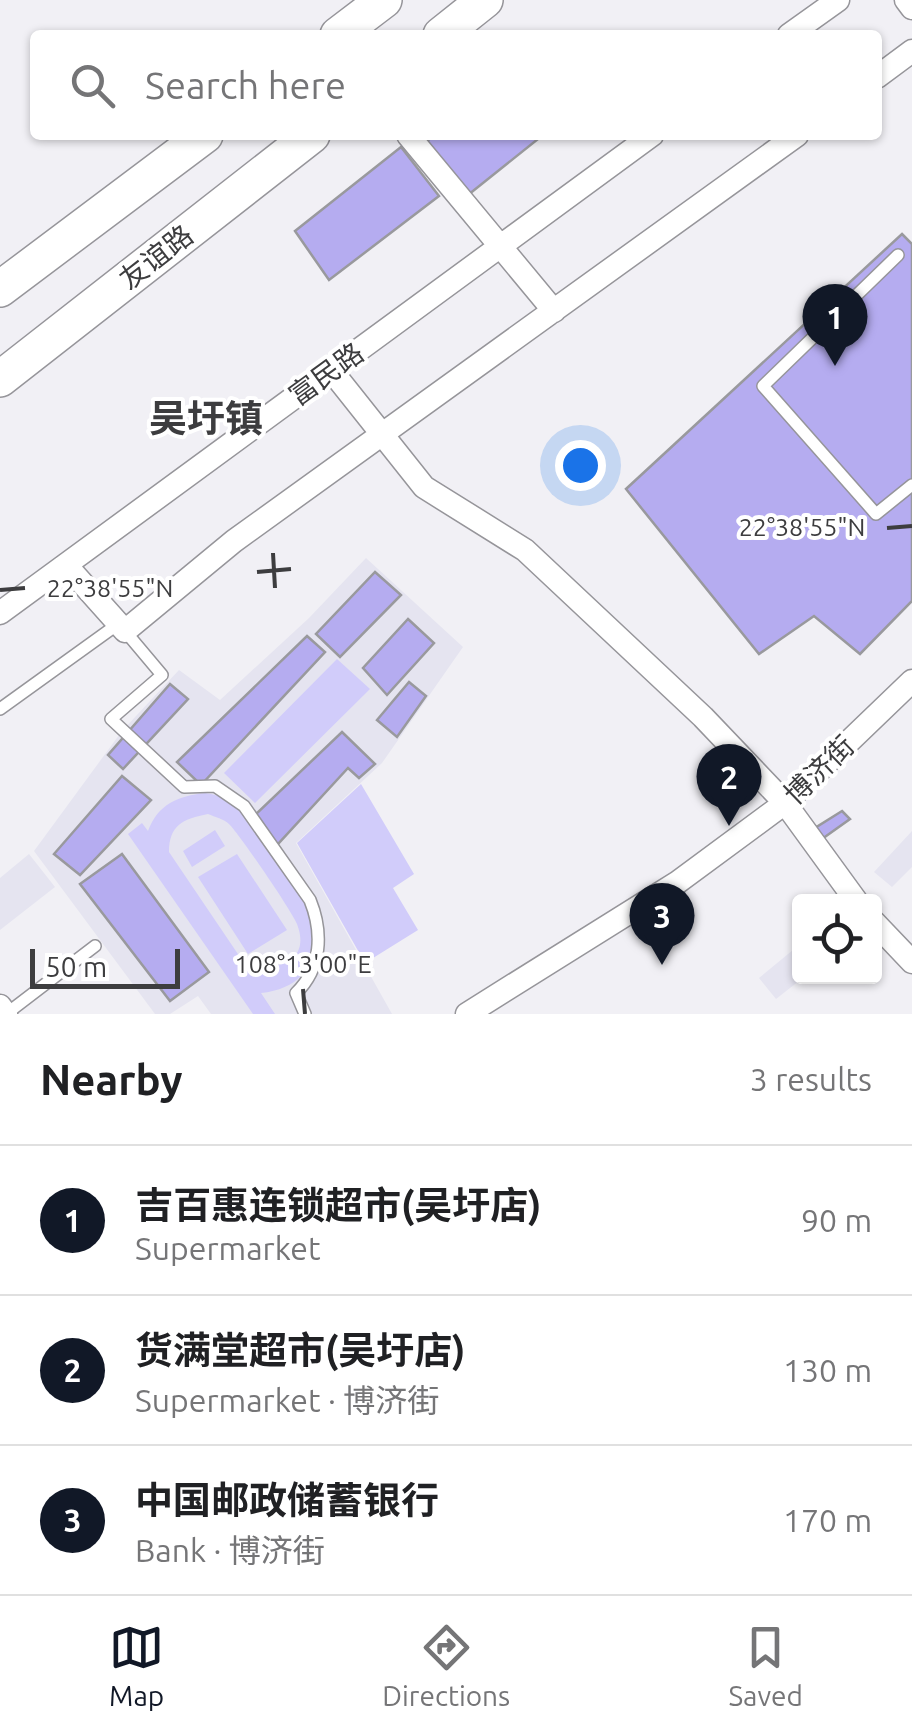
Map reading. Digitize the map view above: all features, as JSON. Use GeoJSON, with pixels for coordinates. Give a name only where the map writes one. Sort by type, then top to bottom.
{"type":"FeatureCollection","features":[{"type":"Feature","properties":{"kind":"highway"},"geometry":{"type":"LineString","coordinates":[[345,30],[384,0]]}},
{"type":"Feature","properties":{"kind":"highway"},"geometry":{"type":"LineString","coordinates":[[447,30],[486,0]]}},
{"type":"Feature","properties":{"kind":"highway"},"geometry":{"type":"LineString","coordinates":[[0,289],[198,140]]}},
{"type":"Feature","properties":{"kind":"highway","name":"友谊路"},"geometry":{"type":"LineString","coordinates":[[0,378],[306,140]]}},
{"type":"Feature","properties":{"kind":"street"},"geometry":{"type":"LineString","coordinates":[[797,30],[838,0]]}},
{"type":"Feature","properties":{"kind":"street"},"geometry":{"type":"LineString","coordinates":[[906,0],[912,8]]}},
{"type":"Feature","properties":{"kind":"street"},"geometry":{"type":"LineString","coordinates":[[882,73],[912,51]]}},
{"type":"Feature","properties":{"kind":"street"},"geometry":{"type":"LineString","coordinates":[[412,140],[554,311]]}},
{"type":"Feature","properties":{"kind":"street","name":"富民路"},"geometry":{"type":"LineString","coordinates":[[0,613],[645,140]]}},
{"type":"Feature","properties":{"kind":"street"},"geometry":{"type":"LineString","coordinates":[[66,565],[121,627],[790,140]]}},
{"type":"Feature","properties":{"kind":"street"},"geometry":{"type":"LineString","coordinates":[[331,370],[424,487],[524,550],[703,717],[786,804],[852,894]]}},
{"type":"Feature","properties":{"kind":"street","name":"博济街"},"geometry":{"type":"LineString","coordinates":[[467,1014],[678,882],[786,804],[912,680]]}},
{"type":"Feature","properties":{"kind":"street"},"geometry":{"type":"LineString","coordinates":[[882,930],[912,962]]}},
{"type":"Feature","properties":{"kind":"street"},"geometry":{"type":"LineString","coordinates":[[0,1006],[6,1014]]}},
{"type":"Feature","properties":{"kind":"lane"},"geometry":{"type":"LineString","coordinates":[[898,255],[764,386],[876,514],[912,485]]}},
{"type":"Feature","properties":{"kind":"lane"},"geometry":{"type":"LineString","coordinates":[[0,709],[121,627],[162,675],[111,719],[184,787],[215,786],[244,806],[310,900],[319,938],[312,971],[296,992],[305,1014]]}},
{"type":"Feature","properties":{"kind":"lane"},"geometry":{"type":"LineString","coordinates":[[6,1014],[96,946]]}},
{"type":"Feature","properties":{"kind":"shaded area"},"geometry":{"type":"Polygon","coordinates":[[[366,558],[463,647],[382,763],[296,843],[392,1014],[211,1014],[198,996],[170,1014],[155,1014],[34,851],[122,731],[179,670],[220,700],[309,618],[366,558]]]}},
{"type":"Feature","properties":{"kind":"shaded area"},"geometry":{"type":"Polygon","coordinates":[[[337,659],[370,689],[255,803],[224,773],[337,659]]]}},
{"type":"Feature","properties":{"kind":"shaded area"},"geometry":{"type":"Polygon","coordinates":[[[361,784],[414,874],[393,888],[418,930],[365,963],[297,843],[361,784]]]}},
{"type":"Feature","properties":{"kind":"shaded area"},"geometry":{"type":"Polygon","coordinates":[[[195,794],[217,796],[238,808],[307,903],[313,920],[314,950],[303,974],[292,983],[261,993],[275,1014],[253,1014],[128,834],[142,823],[148,831],[163,808],[195,794]],[[208,814],[179,825],[172,835],[169,852],[244,963],[267,967],[287,962],[299,948],[297,924],[235,831],[227,822],[208,814]]]}},
{"type":"Feature","properties":{"kind":"shaded area"},"geometry":{"type":"Polygon","coordinates":[[[215,830],[225,846],[192,867],[183,851],[215,830]]]}},
{"type":"Feature","properties":{"kind":"shaded area"},"geometry":{"type":"Polygon","coordinates":[[[912,831],[912,867],[892,887],[874,872],[912,831]]]}},
{"type":"Feature","properties":{"kind":"shaded area"},"geometry":{"type":"Polygon","coordinates":[[[29,854],[55,887],[0,930],[0,878],[29,854]]]}},
{"type":"Feature","properties":{"kind":"shaded area"},"geometry":{"type":"Polygon","coordinates":[[[237,854],[287,930],[248,954],[198,877],[237,854]]]}},
{"type":"Feature","properties":{"kind":"shaded area"},"geometry":{"type":"Polygon","coordinates":[[[792,951],[792,984],[795,984],[776,999],[759,978],[792,951]]]}},
{"type":"Feature","properties":{"kind":"building"},"geometry":{"type":"Polygon","coordinates":[[[428,140],[537,140],[468,195],[425,143],[428,140]]]}},
{"type":"Feature","properties":{"kind":"building"},"geometry":{"type":"Polygon","coordinates":[[[401,147],[439,196],[329,280],[295,231],[401,147]]]}},
{"type":"Feature","properties":{"kind":"building"},"geometry":{"type":"Polygon","coordinates":[[[902,234],[912,244],[912,601],[860,654],[814,616],[759,654],[626,489],[902,234]]]}},
{"type":"Feature","properties":{"kind":"building"},"geometry":{"type":"Polygon","coordinates":[[[375,572],[401,595],[340,657],[316,634],[375,572]]]}},
{"type":"Feature","properties":{"kind":"building"},"geometry":{"type":"Polygon","coordinates":[[[408,619],[434,643],[387,695],[363,668],[408,619]]]}},
{"type":"Feature","properties":{"kind":"building"},"geometry":{"type":"Polygon","coordinates":[[[307,636],[325,652],[201,785],[177,762],[307,636]]]}},
{"type":"Feature","properties":{"kind":"building"},"geometry":{"type":"Polygon","coordinates":[[[409,682],[426,696],[397,737],[377,720],[409,682]]]}},
{"type":"Feature","properties":{"kind":"building"},"geometry":{"type":"Polygon","coordinates":[[[170,684],[188,699],[123,769],[108,755],[170,684]]]}},
{"type":"Feature","properties":{"kind":"building"},"geometry":{"type":"Polygon","coordinates":[[[342,732],[375,764],[359,778],[348,768],[277,845],[253,817],[342,732]]]}},
{"type":"Feature","properties":{"kind":"building"},"geometry":{"type":"Polygon","coordinates":[[[122,776],[151,800],[80,875],[54,854],[122,776]]]}},
{"type":"Feature","properties":{"kind":"building"},"geometry":{"type":"Polygon","coordinates":[[[842,811],[850,819],[822,839],[815,828],[842,811]]]}},
{"type":"Feature","properties":{"kind":"building"},"geometry":{"type":"Polygon","coordinates":[[[122,854],[209,972],[170,1001],[80,884],[122,854]]]}},
{"type":"Feature","properties":{"kind":"place","name":"吉百惠连锁超市(吴圩店)"},"geometry":{"type":"Point","coordinates":[835,366]}},
{"type":"Feature","properties":{"kind":"place","name":"货满堂超市(吴圩店)"},"geometry":{"type":"Point","coordinates":[729,826]}},
{"type":"Feature","properties":{"kind":"place","name":"中国邮政储蓄银行"},"geometry":{"type":"Point","coordinates":[662,965]}},
{"type":"Feature","properties":{"kind":"district","name":"吴圩镇"},"geometry":{"type":"Point","coordinates":[206,419]}}]}
